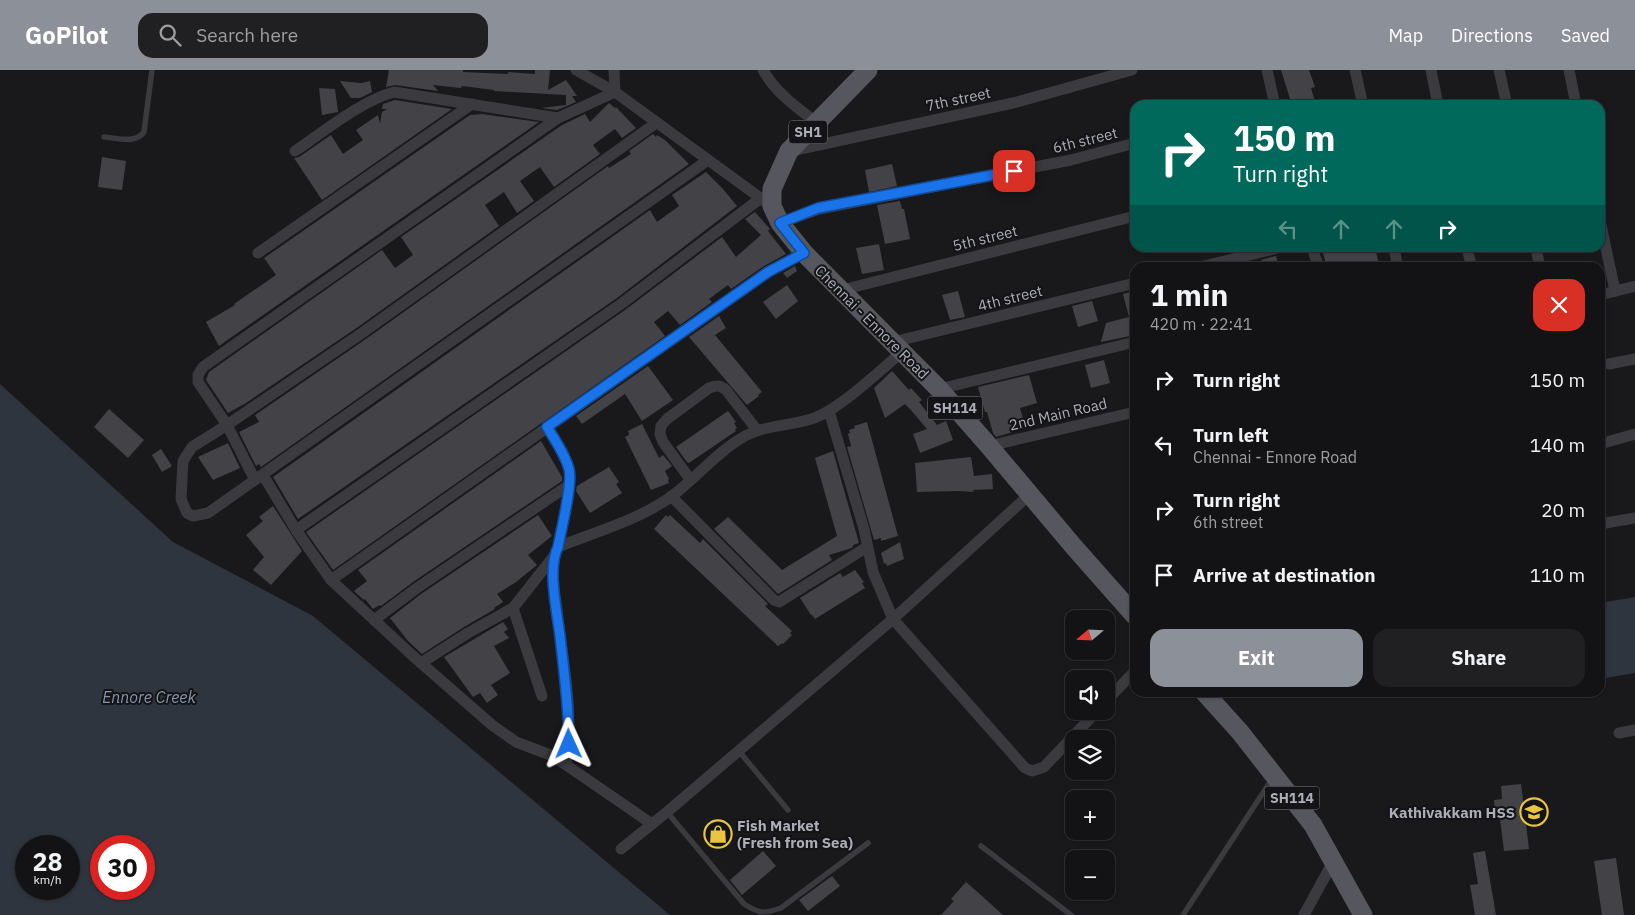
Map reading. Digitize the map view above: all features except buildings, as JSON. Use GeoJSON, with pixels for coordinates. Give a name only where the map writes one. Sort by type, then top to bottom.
{"type":"FeatureCollection","features":[{"type":"Feature","properties":{"kind":"main road","name":"SH1"},"geometry":{"type":"LineString","coordinates":[[767,202],[789,151],[868,70]]}},
{"type":"Feature","properties":{"kind":"main road","name":"Chennai - Ennore Road"},"geometry":{"type":"LineString","coordinates":[[767,202],[780,223],[804,253],[939,389],[1130,610]]}},
{"type":"Feature","properties":{"kind":"main road","name":"SH114"},"geometry":{"type":"LineString","coordinates":[[1208,697],[1240,732],[1312,824],[1363,915]]}},
{"type":"Feature","properties":{"kind":"street"},"geometry":{"type":"LineString","coordinates":[[296,530],[767,202],[615,92],[576,70]]}},
{"type":"Feature","properties":{"kind":"street"},"geometry":{"type":"LineString","coordinates":[[614,70],[615,92]]}},
{"type":"Feature","properties":{"kind":"street"},"geometry":{"type":"LineString","coordinates":[[763,70],[770,82],[784,97],[817,123]]}},
{"type":"Feature","properties":{"kind":"street","name":"7th street"},"geometry":{"type":"LineString","coordinates":[[789,151],[1013,103],[1132,70]]}},
{"type":"Feature","properties":{"kind":"street"},"geometry":{"type":"LineString","coordinates":[[1267,70],[1274,100]]}},
{"type":"Feature","properties":{"kind":"street"},"geometry":{"type":"LineString","coordinates":[[1355,70],[1362,100]]}},
{"type":"Feature","properties":{"kind":"street"},"geometry":{"type":"LineString","coordinates":[[1431,70],[1437,100]]}},
{"type":"Feature","properties":{"kind":"street"},"geometry":{"type":"LineString","coordinates":[[1499,70],[1506,100]]}},
{"type":"Feature","properties":{"kind":"street"},"geometry":{"type":"LineString","coordinates":[[1569,70],[1575,100]]}},
{"type":"Feature","properties":{"kind":"street"},"geometry":{"type":"LineString","coordinates":[[295,151],[380,96],[394,92],[558,118]]}},
{"type":"Feature","properties":{"kind":"street"},"geometry":{"type":"LineString","coordinates":[[615,92],[558,118],[203,367],[198,375],[198,382],[259,477],[330,580],[492,725],[516,742],[553,756],[566,764],[652,824]]}},
{"type":"Feature","properties":{"kind":"street"},"geometry":{"type":"LineString","coordinates":[[258,253],[472,104]]}},
{"type":"Feature","properties":{"kind":"street"},"geometry":{"type":"LineString","coordinates":[[656,123],[362,333],[192,447],[186,454],[183,462],[181,499],[187,513],[193,516],[208,513],[708,160]]}},
{"type":"Feature","properties":{"kind":"street","name":"6th street"},"geometry":{"type":"LineString","coordinates":[[780,223],[818,208],[1071,160],[1130,145]]}},
{"type":"Feature","properties":{"kind":"street","name":"5th street"},"geometry":{"type":"LineString","coordinates":[[842,290],[1130,217]]}},
{"type":"Feature","properties":{"kind":"street"},"geometry":{"type":"LineString","coordinates":[[1605,244],[1615,291]]}},
{"type":"Feature","properties":{"kind":"street"},"geometry":{"type":"LineString","coordinates":[[1221,262],[1262,252]]}},
{"type":"Feature","properties":{"kind":"street"},"geometry":{"type":"LineString","coordinates":[[330,580],[768,272],[804,253]]}},
{"type":"Feature","properties":{"kind":"street","name":"4th street"},"geometry":{"type":"LineString","coordinates":[[897,347],[1130,283]]}},
{"type":"Feature","properties":{"kind":"street"},"geometry":{"type":"LineString","coordinates":[[1605,294],[1635,286]]}},
{"type":"Feature","properties":{"kind":"street"},"geometry":{"type":"LineString","coordinates":[[939,389],[1130,343]]}},
{"type":"Feature","properties":{"kind":"street"},"geometry":{"type":"LineString","coordinates":[[421,663],[468,633],[513,608],[556,552],[638,514],[671,496],[736,441],[756,430],[812,419],[829,411],[897,347]]}},
{"type":"Feature","properties":{"kind":"street"},"geometry":{"type":"LineString","coordinates":[[1609,364],[1635,359]]}},
{"type":"Feature","properties":{"kind":"street"},"geometry":{"type":"LineString","coordinates":[[690,479],[663,442],[660,434],[661,426],[667,419],[709,388],[716,385],[726,390],[756,430]]}},
{"type":"Feature","properties":{"kind":"street"},"geometry":{"type":"LineString","coordinates":[[829,411],[864,529],[872,572],[893,619],[1025,768],[1032,771],[1044,767],[1088,720]]}},
{"type":"Feature","properties":{"kind":"street","name":"2nd Main Road"},"geometry":{"type":"LineString","coordinates":[[989,446],[1130,417]]}},
{"type":"Feature","properties":{"kind":"street"},"geometry":{"type":"LineString","coordinates":[[547,427],[570,471],[556,552],[554,585],[569,713],[569,744],[566,764]]}},
{"type":"Feature","properties":{"kind":"street"},"geometry":{"type":"LineString","coordinates":[[1605,443],[1635,434]]}},
{"type":"Feature","properties":{"kind":"street"},"geometry":{"type":"LineString","coordinates":[[374,620],[417,588],[569,485]]}},
{"type":"Feature","properties":{"kind":"street"},"geometry":{"type":"LineString","coordinates":[[621,849],[893,619],[1029,495]]}},
{"type":"Feature","properties":{"kind":"street"},"geometry":{"type":"LineString","coordinates":[[671,496],[774,600],[780,602],[867,547]]}},
{"type":"Feature","properties":{"kind":"street"},"geometry":{"type":"LineString","coordinates":[[1605,523],[1635,518]]}},
{"type":"Feature","properties":{"kind":"street"},"geometry":{"type":"LineString","coordinates":[[513,608],[542,696]]}},
{"type":"Feature","properties":{"kind":"street"},"geometry":{"type":"LineString","coordinates":[[1115,692],[1130,676]]}},
{"type":"Feature","properties":{"kind":"street"},"geometry":{"type":"LineString","coordinates":[[1619,733],[1635,730]]}},
{"type":"Feature","properties":{"kind":"street"},"geometry":{"type":"LineString","coordinates":[[1304,915],[1333,862]]}},
{"type":"Feature","properties":{"kind":"lane"},"geometry":{"type":"LineString","coordinates":[[104,137],[131,140],[140,137],[144,132],[152,70]]}},
{"type":"Feature","properties":{"kind":"lane"},"geometry":{"type":"LineString","coordinates":[[738,750],[788,810]]}},
{"type":"Feature","properties":{"kind":"lane"},"geometry":{"type":"LineString","coordinates":[[1183,915],[1274,775]]}},
{"type":"Feature","properties":{"kind":"lane"},"geometry":{"type":"LineString","coordinates":[[667,812],[744,904],[757,912],[767,913],[781,908],[868,843]]}},
{"type":"Feature","properties":{"kind":"lane"},"geometry":{"type":"LineString","coordinates":[[981,846],[1071,915]]}},
{"type":"Feature","properties":{"kind":"water","name":"Ennore Creek"},"geometry":{"type":"Polygon","coordinates":[[[0,384],[173,542],[313,616],[670,915],[0,915],[0,384]]]}},
{"type":"Feature","properties":{"kind":"water"},"geometry":{"type":"Polygon","coordinates":[[[1635,597],[1635,673],[1605,678],[1605,602],[1635,597]]]}},
{"type":"Feature","properties":{"kind":"place","name":"Kathivakkam HSS"},"geometry":{"type":"Point","coordinates":[1534,812]}},
{"type":"Feature","properties":{"kind":"place","name":"Fish Market (Fresh from Sea)"},"geometry":{"type":"Point","coordinates":[718,834]}},
{"type":"Feature","properties":{"kind":"route"},"geometry":{"type":"LineString","coordinates":[[569,744],[569,713],[554,585],[554,556],[558,547],[570,471],[547,427],[768,272],[804,253],[780,223],[818,208],[1014,171]]}}]}
